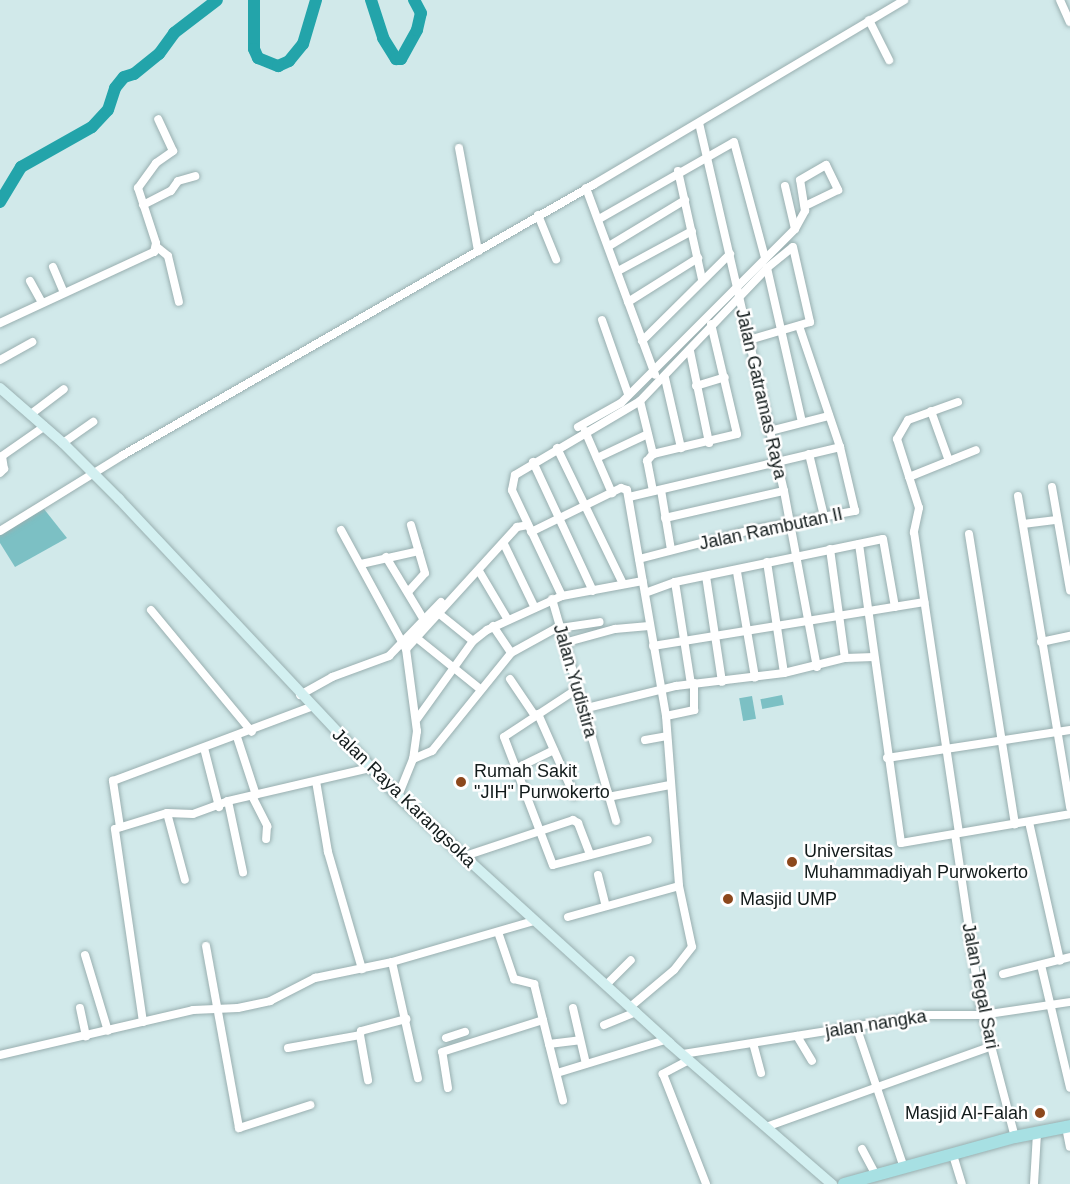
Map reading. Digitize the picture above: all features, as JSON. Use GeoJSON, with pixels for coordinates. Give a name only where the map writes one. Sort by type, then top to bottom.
{"type":"FeatureCollection","features":[{"type":"Feature","properties":{"kind":"main road","name":"Jalan Raya Karangsoka"},"geometry":{"type":"LineString","coordinates":[[0,388],[63,442],[311,707],[398,796],[665,1040],[831,1184]]}},
{"type":"Feature","properties":{"kind":"main road"},"geometry":{"type":"LineString","coordinates":[[844,1184],[1015,1137],[1068,1126]]}},
{"type":"Feature","properties":{"kind":"street"},"geometry":{"type":"LineString","coordinates":[[0,531],[93,473],[699,123],[904,0]]}},
{"type":"Feature","properties":{"kind":"street"},"geometry":{"type":"LineString","coordinates":[[1060,0],[1070,22]]}},
{"type":"Feature","properties":{"kind":"street"},"geometry":{"type":"LineString","coordinates":[[869,20],[889,60]]}},
{"type":"Feature","properties":{"kind":"street"},"geometry":{"type":"LineString","coordinates":[[158,119],[173,151],[140,182],[143,205],[156,246],[168,256],[179,302]]}},
{"type":"Feature","properties":{"kind":"street","name":"Jalan Gatramas Raya"},"geometry":{"type":"LineString","coordinates":[[699,123],[778,462],[817,667]]}},
{"type":"Feature","properties":{"kind":"street"},"geometry":{"type":"LineString","coordinates":[[599,219],[729,143],[737,144],[765,258]]}},
{"type":"Feature","properties":{"kind":"street"},"geometry":{"type":"LineString","coordinates":[[459,148],[478,251]]}},
{"type":"Feature","properties":{"kind":"street"},"geometry":{"type":"LineString","coordinates":[[562,596],[511,481],[533,462],[621,403],[653,372],[795,229],[806,206],[800,178],[826,165],[838,190],[806,206]]}},
{"type":"Feature","properties":{"kind":"street"},"geometry":{"type":"LineString","coordinates":[[678,171],[702,279]]}},
{"type":"Feature","properties":{"kind":"street"},"geometry":{"type":"LineString","coordinates":[[143,205],[195,176]]}},
{"type":"Feature","properties":{"kind":"street"},"geometry":{"type":"LineString","coordinates":[[785,186],[795,229]]}},
{"type":"Feature","properties":{"kind":"street"},"geometry":{"type":"LineString","coordinates":[[586,188],[653,372],[663,379],[681,448]]}},
{"type":"Feature","properties":{"kind":"street"},"geometry":{"type":"LineString","coordinates":[[609,246],[685,200]]}},
{"type":"Feature","properties":{"kind":"street"},"geometry":{"type":"LineString","coordinates":[[538,215],[556,259]]}},
{"type":"Feature","properties":{"kind":"street"},"geometry":{"type":"LineString","coordinates":[[618,271],[692,231]]}},
{"type":"Feature","properties":{"kind":"street"},"geometry":{"type":"LineString","coordinates":[[0,323],[41,301],[152,254],[156,246]]}},
{"type":"Feature","properties":{"kind":"street"},"geometry":{"type":"LineString","coordinates":[[581,429],[640,401],[690,351],[711,324],[791,247],[795,249],[810,322],[749,340]]}},
{"type":"Feature","properties":{"kind":"street"},"geometry":{"type":"LineString","coordinates":[[642,341],[729,254]]}},
{"type":"Feature","properties":{"kind":"street"},"geometry":{"type":"LineString","coordinates":[[628,302],[698,258]]}},
{"type":"Feature","properties":{"kind":"street"},"geometry":{"type":"LineString","coordinates":[[53,267],[64,293]]}},
{"type":"Feature","properties":{"kind":"street"},"geometry":{"type":"LineString","coordinates":[[767,268],[802,422]]}},
{"type":"Feature","properties":{"kind":"street"},"geometry":{"type":"LineString","coordinates":[[30,281],[41,301]]}},
{"type":"Feature","properties":{"kind":"street"},"geometry":{"type":"LineString","coordinates":[[602,320],[628,394]]}},
{"type":"Feature","properties":{"kind":"street"},"geometry":{"type":"LineString","coordinates":[[671,550],[665,518],[647,461],[653,454],[709,442],[738,430],[711,324]]}},
{"type":"Feature","properties":{"kind":"street","name":"Jalan Rambutan II"},"geometry":{"type":"LineString","coordinates":[[639,559],[791,523],[855,511],[840,447],[799,326]]}},
{"type":"Feature","properties":{"kind":"street"},"geometry":{"type":"LineString","coordinates":[[0,360],[32,342]]}},
{"type":"Feature","properties":{"kind":"street"},"geometry":{"type":"LineString","coordinates":[[690,351],[709,442]]}},
{"type":"Feature","properties":{"kind":"street"},"geometry":{"type":"LineString","coordinates":[[696,386],[725,377]]}},
{"type":"Feature","properties":{"kind":"street"},"geometry":{"type":"LineString","coordinates":[[31,414],[64,389]]}},
{"type":"Feature","properties":{"kind":"street"},"geometry":{"type":"LineString","coordinates":[[640,401],[653,454]]}},
{"type":"Feature","properties":{"kind":"street","name":"Jalan Tegal Sari"},"geometry":{"type":"LineString","coordinates":[[958,402],[908,420],[897,439],[919,508],[914,532],[982,1015],[1015,1137]]}},
{"type":"Feature","properties":{"kind":"street"},"geometry":{"type":"LineString","coordinates":[[931,411],[949,461]]}},
{"type":"Feature","properties":{"kind":"street"},"geometry":{"type":"LineString","coordinates":[[771,431],[829,416]]}},
{"type":"Feature","properties":{"kind":"street"},"geometry":{"type":"LineString","coordinates":[[63,442],[93,422]]}},
{"type":"Feature","properties":{"kind":"street"},"geometry":{"type":"LineString","coordinates":[[0,473],[4,468],[2,456],[45,426]]}},
{"type":"Feature","properties":{"kind":"street"},"geometry":{"type":"LineString","coordinates":[[581,429],[612,493]]}},
{"type":"Feature","properties":{"kind":"street"},"geometry":{"type":"LineString","coordinates":[[597,458],[648,434]]}},
{"type":"Feature","properties":{"kind":"street"},"geometry":{"type":"LineString","coordinates":[[628,497],[840,447]]}},
{"type":"Feature","properties":{"kind":"street"},"geometry":{"type":"LineString","coordinates":[[557,448],[623,584]]}},
{"type":"Feature","properties":{"kind":"street"},"geometry":{"type":"LineString","coordinates":[[909,477],[976,450]]}},
{"type":"Feature","properties":{"kind":"street"},"geometry":{"type":"LineString","coordinates":[[809,454],[824,516]]}},
{"type":"Feature","properties":{"kind":"street"},"geometry":{"type":"LineString","coordinates":[[533,462],[593,591]]}},
{"type":"Feature","properties":{"kind":"street"},"geometry":{"type":"LineString","coordinates":[[1052,487],[1070,590]]}},
{"type":"Feature","properties":{"kind":"street"},"geometry":{"type":"LineString","coordinates":[[300,695],[332,677],[389,656],[418,639],[437,612],[479,571],[517,527],[530,528],[558,518],[624,488],[628,497],[666,716],[679,886],[692,947],[674,970],[633,1010],[604,1025]]}},
{"type":"Feature","properties":{"kind":"street"},"geometry":{"type":"LineString","coordinates":[[665,518],[784,491]]}},
{"type":"Feature","properties":{"kind":"street"},"geometry":{"type":"LineString","coordinates":[[1018,496],[1070,808]]}},
{"type":"Feature","properties":{"kind":"street"},"geometry":{"type":"LineString","coordinates":[[1023,524],[1057,520]]}},
{"type":"Feature","properties":{"kind":"street"},"geometry":{"type":"LineString","coordinates":[[408,592],[424,577],[411,525]]}},
{"type":"Feature","properties":{"kind":"street"},"geometry":{"type":"LineString","coordinates":[[341,530],[405,645],[417,719],[413,759],[398,796]]}},
{"type":"Feature","properties":{"kind":"street"},"geometry":{"type":"LineString","coordinates":[[969,534],[1015,824]]}},
{"type":"Feature","properties":{"kind":"street"},"geometry":{"type":"LineString","coordinates":[[645,593],[675,582],[737,572],[767,562],[886,540],[895,607]]}},
{"type":"Feature","properties":{"kind":"street"},"geometry":{"type":"LineString","coordinates":[[504,544],[535,608]]}},
{"type":"Feature","properties":{"kind":"street"},"geometry":{"type":"LineString","coordinates":[[859,544],[887,758],[901,843],[1070,814]]}},
{"type":"Feature","properties":{"kind":"street"},"geometry":{"type":"LineString","coordinates":[[830,549],[845,658]]}},
{"type":"Feature","properties":{"kind":"street"},"geometry":{"type":"LineString","coordinates":[[361,564],[419,551]]}},
{"type":"Feature","properties":{"kind":"street"},"geometry":{"type":"LineString","coordinates":[[386,557],[424,620]]}},
{"type":"Feature","properties":{"kind":"street"},"geometry":{"type":"LineString","coordinates":[[767,562],[784,673]]}},
{"type":"Feature","properties":{"kind":"street"},"geometry":{"type":"LineString","coordinates":[[479,571],[508,620]]}},
{"type":"Feature","properties":{"kind":"street"},"geometry":{"type":"LineString","coordinates":[[737,572],[755,677]]}},
{"type":"Feature","properties":{"kind":"street"},"geometry":{"type":"LineString","coordinates":[[706,576],[722,682]]}},
{"type":"Feature","properties":{"kind":"street"},"geometry":{"type":"LineString","coordinates":[[417,719],[473,641],[493,626],[562,596],[643,581]]}},
{"type":"Feature","properties":{"kind":"street"},"geometry":{"type":"LineString","coordinates":[[666,716],[694,710],[693,683],[675,582]]}},
{"type":"Feature","properties":{"kind":"street","name":"Jalan.Yudistira"},"geometry":{"type":"LineString","coordinates":[[552,599],[616,821]]}},
{"type":"Feature","properties":{"kind":"street"},"geometry":{"type":"LineString","coordinates":[[405,645],[424,620],[437,612],[441,602]]}},
{"type":"Feature","properties":{"kind":"street"},"geometry":{"type":"LineString","coordinates":[[653,646],[924,602]]}},
{"type":"Feature","properties":{"kind":"street"},"geometry":{"type":"LineString","coordinates":[[151,610],[252,732]]}},
{"type":"Feature","properties":{"kind":"street"},"geometry":{"type":"LineString","coordinates":[[437,612],[473,641]]}},
{"type":"Feature","properties":{"kind":"street"},"geometry":{"type":"LineString","coordinates":[[413,759],[432,751],[511,653],[560,627],[600,622]]}},
{"type":"Feature","properties":{"kind":"street"},"geometry":{"type":"LineString","coordinates":[[493,626],[511,653]]}},
{"type":"Feature","properties":{"kind":"street"},"geometry":{"type":"LineString","coordinates":[[564,643],[615,629],[649,626]]}},
{"type":"Feature","properties":{"kind":"street"},"geometry":{"type":"LineString","coordinates":[[1041,642],[1070,636]]}},
{"type":"Feature","properties":{"kind":"street"},"geometry":{"type":"LineString","coordinates":[[418,639],[480,689]]}},
{"type":"Feature","properties":{"kind":"street"},"geometry":{"type":"LineString","coordinates":[[583,709],[693,683],[722,682],[784,673],[817,667],[845,658],[874,657]]}},
{"type":"Feature","properties":{"kind":"street"},"geometry":{"type":"LineString","coordinates":[[510,679],[537,715],[574,795]]}},
{"type":"Feature","properties":{"kind":"street"},"geometry":{"type":"LineString","coordinates":[[577,689],[504,737],[555,866],[648,840]]}},
{"type":"Feature","properties":{"kind":"street"},"geometry":{"type":"LineString","coordinates":[[120,826],[113,781],[252,732],[311,707]]}},
{"type":"Feature","properties":{"kind":"street"},"geometry":{"type":"LineString","coordinates":[[887,758],[1070,730]]}},
{"type":"Feature","properties":{"kind":"street"},"geometry":{"type":"LineString","coordinates":[[645,740],[667,736]]}},
{"type":"Feature","properties":{"kind":"street"},"geometry":{"type":"LineString","coordinates":[[237,737],[254,796],[267,826],[266,839]]}},
{"type":"Feature","properties":{"kind":"street"},"geometry":{"type":"LineString","coordinates":[[204,748],[219,807]]}},
{"type":"Feature","properties":{"kind":"street"},"geometry":{"type":"LineString","coordinates":[[515,769],[554,750]]}},
{"type":"Feature","properties":{"kind":"street"},"geometry":{"type":"LineString","coordinates":[[143,1022],[124,885],[114,835],[120,826],[167,813],[193,814],[219,807],[228,801],[370,768]]}},
{"type":"Feature","properties":{"kind":"street"},"geometry":{"type":"LineString","coordinates":[[316,781],[328,852],[362,969]]}},
{"type":"Feature","properties":{"kind":"street"},"geometry":{"type":"LineString","coordinates":[[610,802],[670,785]]}},
{"type":"Feature","properties":{"kind":"street"},"geometry":{"type":"LineString","coordinates":[[228,801],[243,872]]}},
{"type":"Feature","properties":{"kind":"street"},"geometry":{"type":"LineString","coordinates":[[167,813],[184,880]]}},
{"type":"Feature","properties":{"kind":"street"},"geometry":{"type":"LineString","coordinates":[[465,856],[576,821],[590,855]]}},
{"type":"Feature","properties":{"kind":"street"},"geometry":{"type":"LineString","coordinates":[[1029,822],[1059,961]]}},
{"type":"Feature","properties":{"kind":"street"},"geometry":{"type":"LineString","coordinates":[[598,875],[606,906]]}},
{"type":"Feature","properties":{"kind":"street"},"geometry":{"type":"LineString","coordinates":[[568,917],[679,886]]}},
{"type":"Feature","properties":{"kind":"street"},"geometry":{"type":"LineString","coordinates":[[0,1055],[143,1022],[214,1008],[238,1008],[270,1001],[310,979],[392,962],[534,921]]}},
{"type":"Feature","properties":{"kind":"street"},"geometry":{"type":"LineString","coordinates":[[498,932],[514,980],[534,984],[563,1100]]}},
{"type":"Feature","properties":{"kind":"street"},"geometry":{"type":"LineString","coordinates":[[206,946],[214,1008],[239,1128],[309,1105]]}},
{"type":"Feature","properties":{"kind":"street"},"geometry":{"type":"LineString","coordinates":[[85,955],[108,1031]]}},
{"type":"Feature","properties":{"kind":"street"},"geometry":{"type":"LineString","coordinates":[[1003,974],[1070,957]]}},
{"type":"Feature","properties":{"kind":"street"},"geometry":{"type":"LineString","coordinates":[[606,985],[631,960]]}},
{"type":"Feature","properties":{"kind":"street"},"geometry":{"type":"LineString","coordinates":[[392,962],[418,1078]]}},
{"type":"Feature","properties":{"kind":"street"},"geometry":{"type":"LineString","coordinates":[[1041,965],[1070,1088]]}},
{"type":"Feature","properties":{"kind":"street","name":"jalan nangka"},"geometry":{"type":"LineString","coordinates":[[686,1057],[753,1043],[857,1029],[933,1014],[982,1015],[1070,1002]]}},
{"type":"Feature","properties":{"kind":"street"},"geometry":{"type":"LineString","coordinates":[[80,1008],[86,1036]]}},
{"type":"Feature","properties":{"kind":"street"},"geometry":{"type":"LineString","coordinates":[[573,1008],[586,1064]]}},
{"type":"Feature","properties":{"kind":"street"},"geometry":{"type":"LineString","coordinates":[[369,1080],[361,1031],[406,1019]]}},
{"type":"Feature","properties":{"kind":"street"},"geometry":{"type":"LineString","coordinates":[[448,1088],[442,1052],[543,1020]]}},
{"type":"Feature","properties":{"kind":"street"},"geometry":{"type":"LineString","coordinates":[[857,1029],[904,1168]]}},
{"type":"Feature","properties":{"kind":"street"},"geometry":{"type":"LineString","coordinates":[[446,1038],[461,1033],[459,1046]]}},
{"type":"Feature","properties":{"kind":"street"},"geometry":{"type":"LineString","coordinates":[[288,1048],[360,1035]]}},
{"type":"Feature","properties":{"kind":"street"},"geometry":{"type":"LineString","coordinates":[[797,1036],[812,1061]]}},
{"type":"Feature","properties":{"kind":"street"},"geometry":{"type":"LineString","coordinates":[[549,1044],[580,1040]]}},
{"type":"Feature","properties":{"kind":"street"},"geometry":{"type":"LineString","coordinates":[[557,1073],[665,1040]]}},
{"type":"Feature","properties":{"kind":"street"},"geometry":{"type":"LineString","coordinates":[[753,1043],[761,1073]]}},
{"type":"Feature","properties":{"kind":"street"},"geometry":{"type":"LineString","coordinates":[[766,1127],[877,1084],[990,1047]]}},
{"type":"Feature","properties":{"kind":"street"},"geometry":{"type":"LineString","coordinates":[[686,1057],[663,1074],[706,1184]]}},
{"type":"Feature","properties":{"kind":"street"},"geometry":{"type":"LineString","coordinates":[[1068,1126],[1070,1147]]}},
{"type":"Feature","properties":{"kind":"street"},"geometry":{"type":"LineString","coordinates":[[1034,1184],[1037,1132]]}},
{"type":"Feature","properties":{"kind":"street"},"geometry":{"type":"LineString","coordinates":[[862,1149],[876,1175]]}},
{"type":"Feature","properties":{"kind":"street"},"geometry":{"type":"LineString","coordinates":[[953,1155],[962,1184]]}},
{"type":"Feature","properties":{"kind":"shaded area"},"geometry":{"type":"Polygon","coordinates":[[[44,509],[67,538],[15,567],[0,543],[0,534],[44,509]]]}},
{"type":"Feature","properties":{"kind":"shaded area"},"geometry":{"type":"Polygon","coordinates":[[[782,695],[784,705],[762,709],[760,699],[782,695]]]}},
{"type":"Feature","properties":{"kind":"shaded area"},"geometry":{"type":"Polygon","coordinates":[[[752,696],[756,719],[743,721],[739,698],[752,696]]]}},
{"type":"Feature","properties":{"kind":"waterway"},"geometry":{"type":"LineString","coordinates":[[0,202],[21,167],[92,127],[108,110],[115,88],[124,77],[134,74],[159,54],[174,33],[217,0]]}},
{"type":"Feature","properties":{"kind":"waterway"},"geometry":{"type":"LineString","coordinates":[[254,0],[254,49],[258,58],[278,66],[289,61],[303,44],[316,0]]}},
{"type":"Feature","properties":{"kind":"waterway"},"geometry":{"type":"LineString","coordinates":[[371,0],[383,38],[396,59],[401,59],[417,30],[421,13],[414,0]]}},
{"type":"Feature","properties":{"kind":"place","name":"Rumah Sakit \"JIH\" Purwokerto"},"geometry":{"type":"Point","coordinates":[461,782]}},
{"type":"Feature","properties":{"kind":"place","name":"Universitas Muhammadiyah Purwokerto"},"geometry":{"type":"Point","coordinates":[792,862]}},
{"type":"Feature","properties":{"kind":"place","name":"Masjid UMP"},"geometry":{"type":"Point","coordinates":[728,899]}},
{"type":"Feature","properties":{"kind":"place","name":"Masjid Al-Falah"},"geometry":{"type":"Point","coordinates":[1040,1113]}}]}
